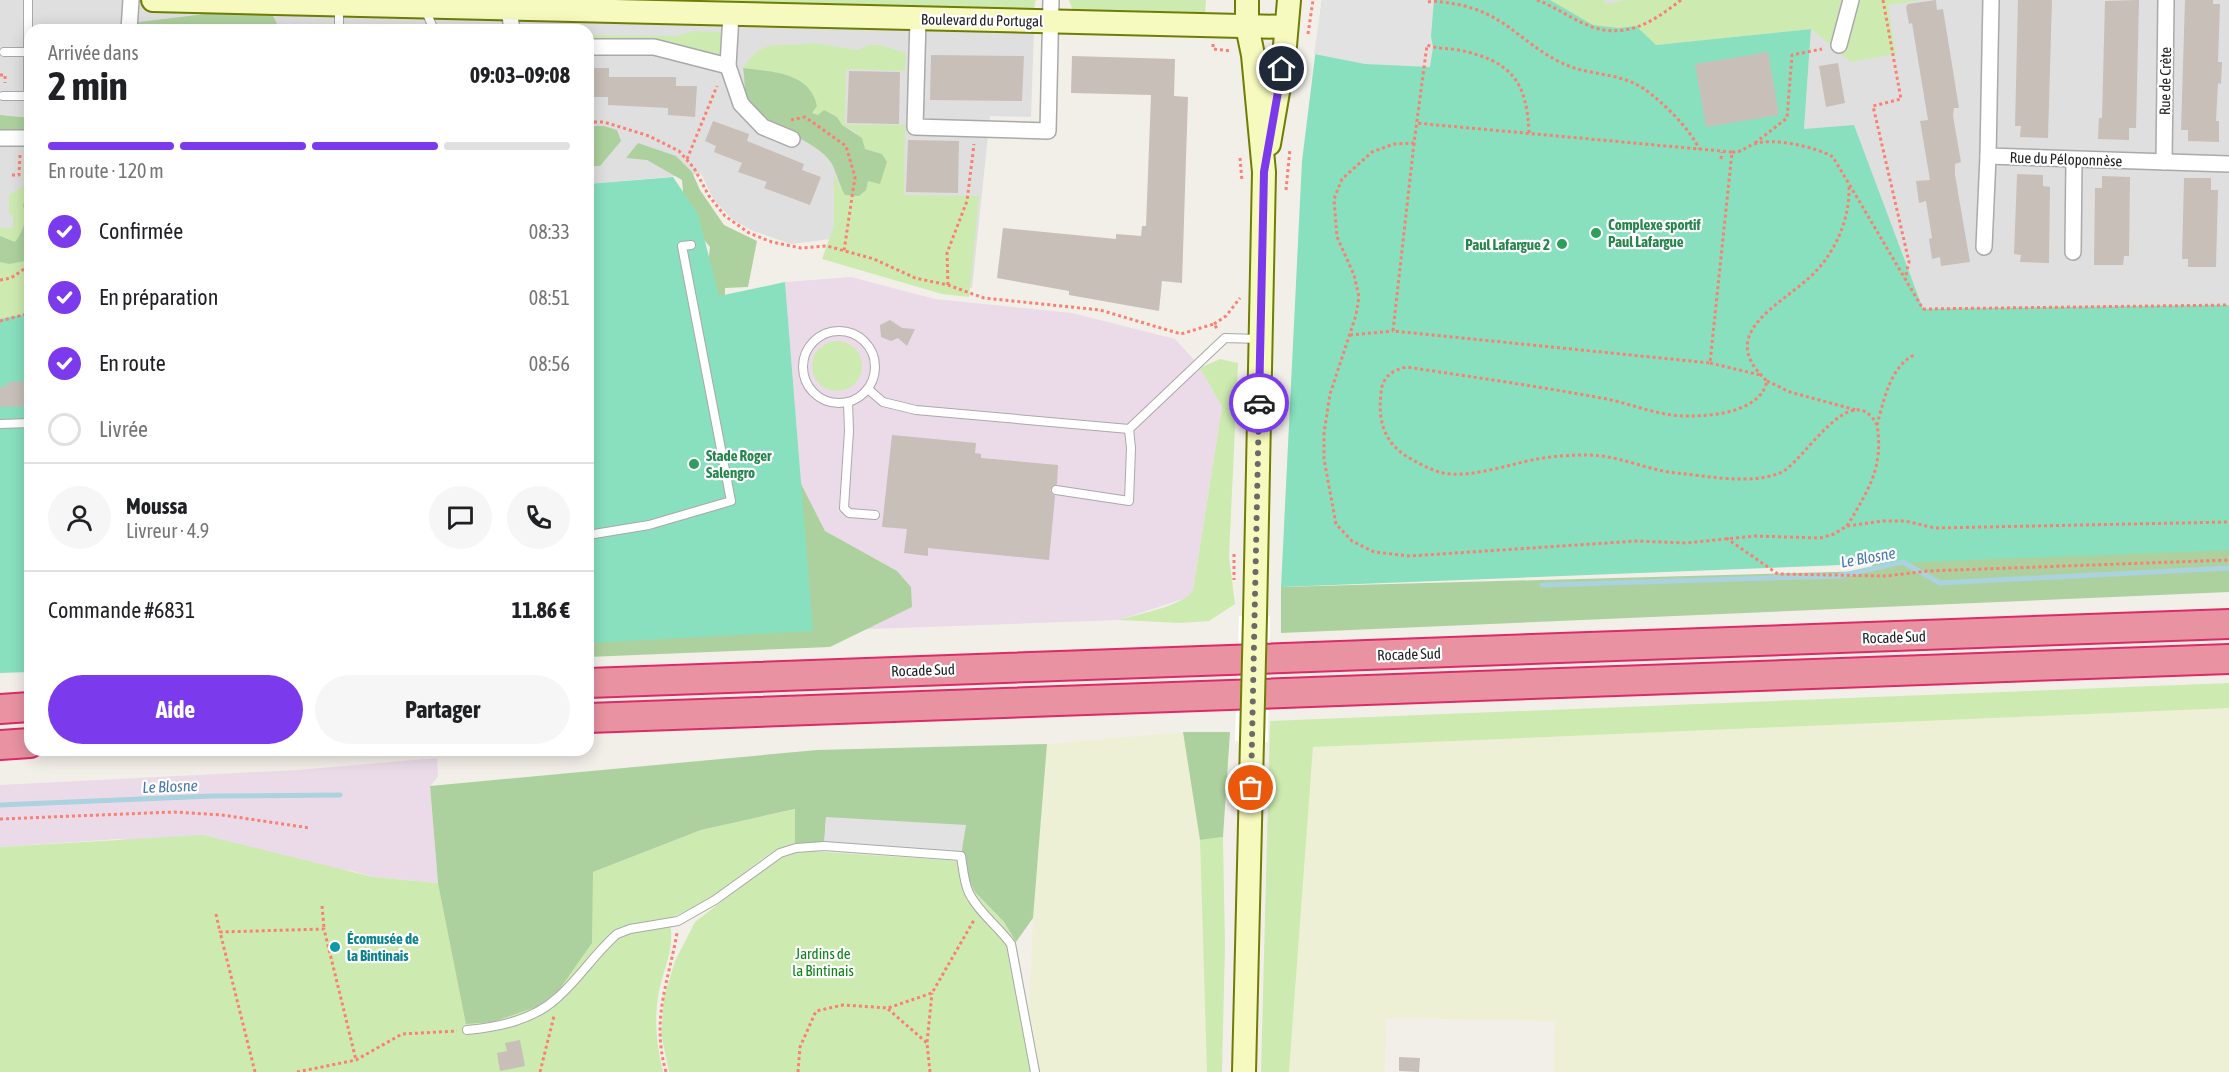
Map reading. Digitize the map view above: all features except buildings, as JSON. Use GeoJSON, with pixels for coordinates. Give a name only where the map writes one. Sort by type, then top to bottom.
{"type":"FeatureCollection","features":[{"type":"Feature","properties":{"kind":"highway","name":"Rocade Sud"},"geometry":{"type":"LineString","coordinates":[[594,683],[2229,624]]}},
{"type":"Feature","properties":{"kind":"highway"},"geometry":{"type":"LineString","coordinates":[[594,718],[2229,659]]}},
{"type":"Feature","properties":{"kind":"highway"},"geometry":{"type":"LineString","coordinates":[[0,709],[24,708]]}},
{"type":"Feature","properties":{"kind":"highway"},"geometry":{"type":"LineString","coordinates":[[0,745],[24,743]]}},
{"type":"Feature","properties":{"kind":"main road","name":"Boulevard du Portugal"},"geometry":{"type":"LineString","coordinates":[[153,0],[313,2],[339,5],[366,3],[424,7],[510,20],[675,7],[731,14],[918,19],[1051,11],[1286,27]]}},
{"type":"Feature","properties":{"kind":"main road"},"geometry":{"type":"LineString","coordinates":[[1244,1072],[1264,172],[1253,55],[1247,26],[1247,0]]}},
{"type":"Feature","properties":{"kind":"main road"},"geometry":{"type":"LineString","coordinates":[[1264,172],[1282,69],[1289,0]]}},
{"type":"Feature","properties":{"kind":"street"},"geometry":{"type":"LineString","coordinates":[[129,24],[131,0]]}},
{"type":"Feature","properties":{"kind":"street"},"geometry":{"type":"LineString","coordinates":[[1839,45],[1851,0]]}},
{"type":"Feature","properties":{"kind":"street","name":"Rue du Péloponnèse"},"geometry":{"type":"LineString","coordinates":[[1990,0],[1988,156],[2229,164]]}},
{"type":"Feature","properties":{"kind":"street","name":"Rue de Crète"},"geometry":{"type":"LineString","coordinates":[[2164,162],[2166,0]]}},
{"type":"Feature","properties":{"kind":"street"},"geometry":{"type":"LineString","coordinates":[[918,19],[915,127],[1048,131],[1051,11]]}},
{"type":"Feature","properties":{"kind":"street"},"geometry":{"type":"LineString","coordinates":[[731,14],[728,66],[741,104],[763,127],[792,139]]}},
{"type":"Feature","properties":{"kind":"street"},"geometry":{"type":"LineString","coordinates":[[594,47],[654,47],[728,66]]}},
{"type":"Feature","properties":{"kind":"street"},"geometry":{"type":"LineString","coordinates":[[0,138],[24,138]]}},
{"type":"Feature","properties":{"kind":"street"},"geometry":{"type":"LineString","coordinates":[[1984,247],[1988,156]]}},
{"type":"Feature","properties":{"kind":"street"},"geometry":{"type":"LineString","coordinates":[[2073,252],[2074,160]]}},
{"type":"Feature","properties":{"kind":"lane"},"geometry":{"type":"LineString","coordinates":[[28,0],[28,24]]}},
{"type":"Feature","properties":{"kind":"lane"},"geometry":{"type":"LineString","coordinates":[[339,5],[339,24]]}},
{"type":"Feature","properties":{"kind":"lane"},"geometry":{"type":"LineString","coordinates":[[424,7],[431,24]]}},
{"type":"Feature","properties":{"kind":"lane"},"geometry":{"type":"LineString","coordinates":[[4,52],[24,52]]}},
{"type":"Feature","properties":{"kind":"lane"},"geometry":{"type":"LineString","coordinates":[[3,96],[24,96]]}},
{"type":"Feature","properties":{"kind":"lane"},"geometry":{"type":"LineString","coordinates":[[594,534],[649,525],[731,501],[682,246],[691,245]]}},
{"type":"Feature","properties":{"kind":"lane"},"geometry":{"type":"LineString","coordinates":[[847,331],[867,344],[876,366],[868,388],[848,402],[825,400],[807,385],[803,362],[806,350],[823,334],[847,331]]}},
{"type":"Feature","properties":{"kind":"lane"},"geometry":{"type":"LineString","coordinates":[[868,388],[883,402],[916,410],[1129,429],[1225,338],[1260,339]]}},
{"type":"Feature","properties":{"kind":"lane"},"geometry":{"type":"LineString","coordinates":[[848,402],[849,431],[844,508],[849,513],[875,515]]}},
{"type":"Feature","properties":{"kind":"lane"},"geometry":{"type":"LineString","coordinates":[[0,424],[24,423]]}},
{"type":"Feature","properties":{"kind":"lane"},"geometry":{"type":"LineString","coordinates":[[1056,490],[1130,501],[1129,429]]}},
{"type":"Feature","properties":{"kind":"lane"},"geometry":{"type":"LineString","coordinates":[[467,1030],[491,1028],[535,1013],[559,997],[617,934],[630,929],[678,921],[715,900],[780,853],[806,846],[962,856],[968,891],[980,910],[999,927],[1011,944],[1035,1072]]}},
{"type":"Feature","properties":{"kind":"path"},"geometry":{"type":"LineString","coordinates":[[1537,0],[1592,27],[1618,30],[1652,22],[1681,0]]}},
{"type":"Feature","properties":{"kind":"path"},"geometry":{"type":"LineString","coordinates":[[1883,0],[1901,99],[1873,106],[1909,262],[1905,279]]}},
{"type":"Feature","properties":{"kind":"path"},"geometry":{"type":"LineString","coordinates":[[1428,2],[1475,8],[1490,13],[1560,63],[1628,81],[1644,88],[1663,104],[1699,149]]}},
{"type":"Feature","properties":{"kind":"path"},"geometry":{"type":"LineString","coordinates":[[1393,331],[1415,123],[1427,45],[1476,54],[1499,64],[1509,72],[1526,97],[1529,133]]}},
{"type":"Feature","properties":{"kind":"path"},"geometry":{"type":"LineString","coordinates":[[1415,123],[1739,153],[1787,118],[1792,56],[1839,45]]}},
{"type":"Feature","properties":{"kind":"path"},"geometry":{"type":"LineString","coordinates":[[687,159],[728,66]]}},
{"type":"Feature","properties":{"kind":"path"},"geometry":{"type":"LineString","coordinates":[[0,75],[5,75],[5,86]]}},
{"type":"Feature","properties":{"kind":"path"},"geometry":{"type":"LineString","coordinates":[[763,127],[805,117],[846,146],[855,177],[844,251]]}},
{"type":"Feature","properties":{"kind":"path"},"geometry":{"type":"LineString","coordinates":[[594,122],[604,122],[649,136],[679,151],[687,159],[725,216],[749,233],[801,248],[827,246],[874,259],[915,278],[948,285],[984,298],[1100,310],[1181,334],[1214,324],[1226,316],[1242,296]]}},
{"type":"Feature","properties":{"kind":"path"},"geometry":{"type":"LineString","coordinates":[[948,285],[947,253],[967,201],[976,129]]}},
{"type":"Feature","properties":{"kind":"path"},"geometry":{"type":"LineString","coordinates":[[1414,142],[1394,144],[1371,152],[1342,179],[1336,188],[1334,199],[1337,237],[1354,274],[1359,297],[1350,335],[1330,393],[1324,433],[1324,459],[1336,524],[1343,534],[1362,547],[1410,556],[1638,541],[1700,543],[1726,538],[1820,538],[1834,534],[1847,525],[1875,477],[1878,462],[1877,424],[1888,387],[1904,360],[1914,355]]}},
{"type":"Feature","properties":{"kind":"path"},"geometry":{"type":"LineString","coordinates":[[1755,143],[1798,145],[1825,152],[1833,157],[1923,309],[2229,304]]}},
{"type":"Feature","properties":{"kind":"path"},"geometry":{"type":"LineString","coordinates":[[12,175],[19,175],[24,144]]}},
{"type":"Feature","properties":{"kind":"path"},"geometry":{"type":"LineString","coordinates":[[1721,159],[1722,152]]}},
{"type":"Feature","properties":{"kind":"path"},"geometry":{"type":"LineString","coordinates":[[1710,363],[1732,152]]}},
{"type":"Feature","properties":{"kind":"path"},"geometry":{"type":"LineString","coordinates":[[1849,186],[1850,207],[1824,263],[1802,285],[1761,318],[1748,336],[1747,352],[1760,375],[1767,381],[1790,392],[1866,413],[1877,424]]}},
{"type":"Feature","properties":{"kind":"path"},"geometry":{"type":"LineString","coordinates":[[0,280],[11,278],[24,269]]}},
{"type":"Feature","properties":{"kind":"path"},"geometry":{"type":"LineString","coordinates":[[0,321],[24,315]]}},
{"type":"Feature","properties":{"kind":"path"},"geometry":{"type":"LineString","coordinates":[[1214,324],[1225,338]]}},
{"type":"Feature","properties":{"kind":"path"},"geometry":{"type":"LineString","coordinates":[[1350,335],[1393,331],[1710,363],[1760,375]]}},
{"type":"Feature","properties":{"kind":"path"},"geometry":{"type":"LineString","coordinates":[[1767,381],[1765,390],[1751,402],[1720,413],[1689,416],[1665,414],[1625,402],[1551,388],[1407,368],[1390,373],[1384,381],[1380,418],[1390,443],[1398,451],[1441,472],[1473,472],[1538,459],[1589,455],[1612,456],[1674,472],[1729,478],[1760,477],[1781,472],[1795,463],[1833,419],[1857,411]]}},
{"type":"Feature","properties":{"kind":"path"},"geometry":{"type":"LineString","coordinates":[[1847,525],[1883,520],[1935,528],[2229,522]]}},
{"type":"Feature","properties":{"kind":"path"},"geometry":{"type":"LineString","coordinates":[[1726,538],[1778,574],[1886,576],[1928,571],[2229,560]]}},
{"type":"Feature","properties":{"kind":"path"},"geometry":{"type":"LineString","coordinates":[[0,819],[174,812],[232,816],[310,828]]}},
{"type":"Feature","properties":{"kind":"path"},"geometry":{"type":"LineString","coordinates":[[322,906],[324,929],[356,1060]]}},
{"type":"Feature","properties":{"kind":"path"},"geometry":{"type":"LineString","coordinates":[[930,1072],[927,1043],[932,993],[980,910]]}},
{"type":"Feature","properties":{"kind":"path"},"geometry":{"type":"LineString","coordinates":[[216,914],[255,1072]]}},
{"type":"Feature","properties":{"kind":"path"},"geometry":{"type":"LineString","coordinates":[[666,1072],[658,1023],[661,996],[678,921]]}},
{"type":"Feature","properties":{"kind":"path"},"geometry":{"type":"LineString","coordinates":[[220,932],[324,929]]}},
{"type":"Feature","properties":{"kind":"path"},"geometry":{"type":"LineString","coordinates":[[798,1072],[800,1047],[816,1011],[843,1005],[888,1008],[932,993]]}},
{"type":"Feature","properties":{"kind":"path"},"geometry":{"type":"LineString","coordinates":[[540,1072],[559,997]]}},
{"type":"Feature","properties":{"kind":"path"},"geometry":{"type":"LineString","coordinates":[[888,1008],[927,1043]]}},
{"type":"Feature","properties":{"kind":"path"},"geometry":{"type":"LineString","coordinates":[[297,1072],[356,1060],[402,1034],[467,1030]]}},
{"type":"Feature","properties":{"kind":"shaded area"},"geometry":{"type":"Polygon","coordinates":[[[0,0],[1035,0],[1031,117],[990,116],[972,288],[838,238],[791,244],[753,231],[733,220],[714,200],[701,174],[594,183],[594,24],[24,24],[24,314],[0,319],[0,0]]]}},
{"type":"Feature","properties":{"kind":"shaded area"},"geometry":{"type":"Polygon","coordinates":[[[1322,0],[1434,0],[1431,36],[1433,47],[1430,67],[1365,64],[1314,54],[1322,0]]]}},
{"type":"Feature","properties":{"kind":"shaded area"},"geometry":{"type":"Polygon","coordinates":[[[1550,0],[2229,0],[2229,315],[1914,319],[1804,130],[1811,29],[1656,45],[1550,0]]]}},
{"type":"Feature","properties":{"kind":"shaded area"},"geometry":{"type":"Polygon","coordinates":[[[851,277],[935,299],[1072,313],[1175,339],[1198,364],[1222,407],[1193,590],[1189,597],[1119,620],[813,631],[785,282],[851,277]]]}},
{"type":"Feature","properties":{"kind":"shaded area"},"geometry":{"type":"Polygon","coordinates":[[[437,758],[438,776],[430,787],[438,883],[373,877],[352,871],[119,839],[0,847],[0,785],[297,770],[437,758]]]}},
{"type":"Feature","properties":{"kind":"shaded area"},"geometry":{"type":"Polygon","coordinates":[[[826,817],[966,825],[961,856],[824,846],[826,817]]]}},
{"type":"Feature","properties":{"kind":"green space"},"geometry":{"type":"Polygon","coordinates":[[[675,0],[1036,0],[1032,10],[677,2],[675,0]]]}},
{"type":"Feature","properties":{"kind":"green space"},"geometry":{"type":"Polygon","coordinates":[[[1069,0],[1206,0],[1205,18],[1073,11],[1069,0]]]}},
{"type":"Feature","properties":{"kind":"green space","name":"Complexe sportif Paul Lafargue"},"geometry":{"type":"Polygon","coordinates":[[[1322,0],[1550,0],[1593,25],[1618,28],[1636,26],[1656,45],[1811,29],[1804,129],[1854,125],[1923,309],[2229,305],[2229,550],[1281,587],[1302,161],[1322,0]]]}},
{"type":"Feature","properties":{"kind":"green space"},"geometry":{"type":"Polygon","coordinates":[[[1453,0],[1603,0],[1607,4],[1626,0],[1922,0],[1888,5],[1896,54],[1851,62],[1811,29],[1656,45],[1453,0]]]}},
{"type":"Feature","properties":{"kind":"green space"},"geometry":{"type":"Polygon","coordinates":[[[247,9],[272,14],[277,24],[122,24],[247,9]]]}},
{"type":"Feature","properties":{"kind":"green space"},"geometry":{"type":"Polygon","coordinates":[[[696,31],[721,32],[722,51],[713,57],[656,41],[594,39],[594,35],[674,36],[696,31]]]}},
{"type":"Feature","properties":{"kind":"green space"},"geometry":{"type":"Polygon","coordinates":[[[813,43],[858,50],[869,45],[880,45],[906,53],[905,71],[846,69],[845,122],[847,125],[905,125],[904,195],[979,196],[969,297],[942,294],[822,259],[834,226],[834,174],[841,189],[868,181],[882,154],[865,149],[855,131],[812,113],[787,75],[743,68],[758,51],[766,47],[813,43]]]}},
{"type":"Feature","properties":{"kind":"green space"},"geometry":{"type":"Polygon","coordinates":[[[743,68],[788,76],[807,86],[817,106],[812,113],[818,115],[824,110],[837,117],[842,125],[862,138],[865,149],[882,154],[887,162],[880,184],[868,181],[866,190],[859,196],[845,195],[832,164],[821,152],[772,124],[752,109],[746,97],[743,68]]]}},
{"type":"Feature","properties":{"kind":"green space"},"geometry":{"type":"Polygon","coordinates":[[[0,115],[24,117],[24,133],[0,134],[0,115]]]}},
{"type":"Feature","properties":{"kind":"green space"},"geometry":{"type":"Polygon","coordinates":[[[594,126],[617,130],[621,141],[600,166],[594,166],[594,126]]]}},
{"type":"Feature","properties":{"kind":"green space"},"geometry":{"type":"Polygon","coordinates":[[[24,143],[24,314],[0,319],[0,228],[13,228],[13,215],[9,214],[9,195],[23,187],[24,143]]]}},
{"type":"Feature","properties":{"kind":"green space"},"geometry":{"type":"Polygon","coordinates":[[[638,143],[676,156],[692,172],[700,190],[724,225],[757,241],[748,287],[725,288],[725,299],[794,470],[825,531],[897,571],[911,587],[912,607],[830,647],[594,657],[594,591],[707,273],[710,247],[685,217],[682,180],[647,160],[626,158],[638,143]]]}},
{"type":"Feature","properties":{"kind":"green space","name":"Stade Roger Salengro"},"geometry":{"type":"Polygon","coordinates":[[[673,177],[698,214],[719,296],[785,282],[813,631],[594,643],[594,184],[673,177]]]}},
{"type":"Feature","properties":{"kind":"green space"},"geometry":{"type":"Polygon","coordinates":[[[24,225],[24,261],[9,264],[0,262],[0,236],[15,242],[24,225]]]}},
{"type":"Feature","properties":{"kind":"green space"},"geometry":{"type":"Polygon","coordinates":[[[24,314],[24,672],[0,673],[0,319],[24,314]]]}},
{"type":"Feature","properties":{"kind":"green space"},"geometry":{"type":"Polygon","coordinates":[[[832,341],[842,341],[855,348],[862,361],[862,371],[855,384],[842,391],[832,391],[823,387],[816,380],[812,371],[812,361],[816,352],[823,345],[832,341]]]}},
{"type":"Feature","properties":{"kind":"green space"},"geometry":{"type":"Polygon","coordinates":[[[1220,359],[1238,363],[1229,557],[1235,604],[1209,621],[1180,623],[1119,620],[1171,605],[1188,596],[1193,590],[1222,407],[1200,368],[1220,359]]]}},
{"type":"Feature","properties":{"kind":"green space"},"geometry":{"type":"Polygon","coordinates":[[[1916,490],[2229,527],[2229,592],[1281,633],[1281,587],[1869,571],[1916,490]]]}},
{"type":"Feature","properties":{"kind":"green space"},"geometry":{"type":"Polygon","coordinates":[[[2229,683],[2229,708],[1313,747],[1289,1072],[1261,1072],[1270,721],[2229,683]]]}},
{"type":"Feature","properties":{"kind":"green space"},"geometry":{"type":"Polygon","coordinates":[[[2229,708],[2229,1072],[1554,1072],[1555,1021],[1386,1018],[1385,1072],[1289,1072],[1313,747],[2229,708]]]}},
{"type":"Feature","properties":{"kind":"green space"},"geometry":{"type":"Polygon","coordinates":[[[1183,732],[1200,840],[1207,1072],[1040,1072],[1029,1010],[1033,918],[1047,744],[1183,732]]]}},
{"type":"Feature","properties":{"kind":"green space"},"geometry":{"type":"Polygon","coordinates":[[[1183,732],[1230,732],[1223,837],[1200,840],[1183,732]]]}},
{"type":"Feature","properties":{"kind":"green space"},"geometry":{"type":"Polygon","coordinates":[[[1047,744],[1033,918],[1016,942],[1004,922],[975,892],[960,861],[961,856],[826,818],[824,846],[795,843],[795,809],[701,830],[593,872],[592,943],[559,990],[539,1006],[493,1022],[466,1024],[438,883],[430,786],[817,750],[1047,744]]]}},
{"type":"Feature","properties":{"kind":"green space","name":"Écomusée de la Bintinais"},"geometry":{"type":"Polygon","coordinates":[[[796,809],[795,843],[772,852],[708,900],[669,919],[670,949],[660,987],[656,1016],[663,1072],[0,1072],[0,847],[203,835],[373,877],[438,883],[593,872],[701,830],[796,809]]]}},
{"type":"Feature","properties":{"kind":"green space"},"geometry":{"type":"Polygon","coordinates":[[[1223,837],[1225,945],[1222,1072],[1207,1072],[1200,840],[1223,837]]]}},
{"type":"Feature","properties":{"kind":"green space","name":"Jardins de la Bintinais"},"geometry":{"type":"Polygon","coordinates":[[[811,851],[960,861],[975,892],[1004,922],[1016,942],[1040,1072],[669,1072],[661,1034],[664,997],[675,961],[695,922],[781,856],[811,851]]]}},
{"type":"Feature","properties":{"kind":"pier"},"geometry":{"type":"Polygon","coordinates":[[[1239,616],[1270,616],[1268,742],[1235,741],[1239,616]]]}},
{"type":"Feature","properties":{"kind":"waterway","name":"Le Blosne"},"geometry":{"type":"LineString","coordinates":[[1542,585],[1839,576],[1903,562],[1940,583],[2229,568]]}},
{"type":"Feature","properties":{"kind":"waterway","name":"Le Blosne"},"geometry":{"type":"LineString","coordinates":[[0,805],[212,796],[340,795]]}},
{"type":"Feature","properties":{"kind":"way so far"},"geometry":{"type":"LineString","coordinates":[[1251,788],[1259,403]]}},
{"type":"Feature","properties":{"kind":"place","name":"Complexe sportif Paul Lafargue"},"geometry":{"type":"Point","coordinates":[1596,233]}},
{"type":"Feature","properties":{"kind":"place","name":"Paul Lafargue 2"},"geometry":{"type":"Point","coordinates":[1562,244]}},
{"type":"Feature","properties":{"kind":"place","name":"Stade Roger Salengro"},"geometry":{"type":"Point","coordinates":[694,464]}},
{"type":"Feature","properties":{"kind":"place","name":"Écomusée de la Bintinais"},"geometry":{"type":"Point","coordinates":[335,947]}},
{"type":"Feature","properties":{"kind":"route"},"geometry":{"type":"LineString","coordinates":[[1259,403],[1264,172],[1282,69]]}}]}
